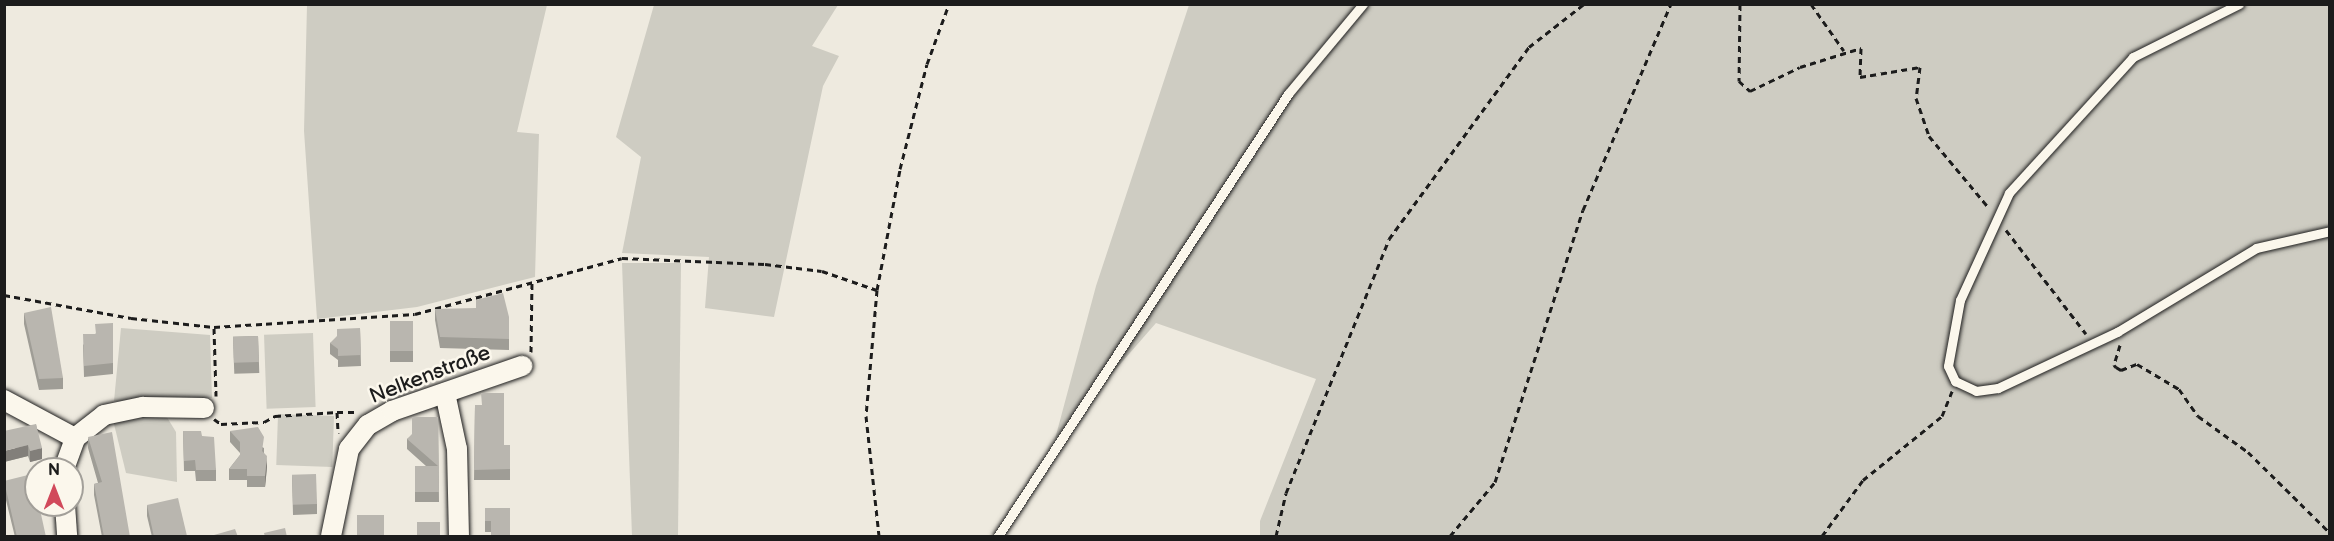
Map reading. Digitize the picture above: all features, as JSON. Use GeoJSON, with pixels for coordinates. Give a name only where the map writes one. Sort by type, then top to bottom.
{"type":"FeatureCollection","features":[{"type":"Feature","properties":{"kind":"street","name":"Nelkenstraße"},"geometry":{"type":"LineString","coordinates":[[331,537],[349,449],[356,437],[377,419],[522,366]]}},
{"type":"Feature","properties":{"kind":"street"},"geometry":{"type":"LineString","coordinates":[[445,393],[457,449],[459,537]]}},
{"type":"Feature","properties":{"kind":"street"},"geometry":{"type":"LineString","coordinates":[[4,400],[75,438]]}},
{"type":"Feature","properties":{"kind":"street"},"geometry":{"type":"LineString","coordinates":[[68,457],[75,438],[104,415],[121,409],[204,408]]}},
{"type":"Feature","properties":{"kind":"street"},"geometry":{"type":"LineString","coordinates":[[66,517],[67,537]]}},
{"type":"Feature","properties":{"kind":"lane"},"geometry":{"type":"LineString","coordinates":[[998,537],[1288,94],[1363,4]]}},
{"type":"Feature","properties":{"kind":"lane"},"geometry":{"type":"LineString","coordinates":[[2239,4],[2133,57],[2009,193],[1960,300],[1948,366],[1955,381],[1976,391],[1998,388],[2117,332],[2256,248],[2330,231]]}},
{"type":"Feature","properties":{"kind":"path"},"geometry":{"type":"LineString","coordinates":[[879,537],[866,417],[877,290],[900,169],[927,64],[949,4]]}},
{"type":"Feature","properties":{"kind":"path"},"geometry":{"type":"LineString","coordinates":[[1276,537],[1286,493],[1389,239],[1529,47],[1584,4]]}},
{"type":"Feature","properties":{"kind":"path"},"geometry":{"type":"LineString","coordinates":[[1450,537],[1495,482],[1583,210],[1671,4]]}},
{"type":"Feature","properties":{"kind":"path"},"geometry":{"type":"LineString","coordinates":[[1740,4],[1738,81],[1750,91],[1844,51],[1861,48],[1860,78],[1920,67],[1916,98],[1929,136],[1998,218]]}},
{"type":"Feature","properties":{"kind":"path"},"geometry":{"type":"LineString","coordinates":[[1811,4],[1844,51]]}},
{"type":"Feature","properties":{"kind":"path"},"geometry":{"type":"LineString","coordinates":[[2014,241],[2081,329]]}},
{"type":"Feature","properties":{"kind":"path"},"geometry":{"type":"LineString","coordinates":[[4,295],[131,318],[214,327],[415,314],[622,258],[822,271],[877,290]]}},
{"type":"Feature","properties":{"kind":"path"},"geometry":{"type":"LineString","coordinates":[[522,366],[531,353],[532,283]]}},
{"type":"Feature","properties":{"kind":"path"},"geometry":{"type":"LineString","coordinates":[[214,327],[216,400],[204,408],[221,424],[350,412]]}},
{"type":"Feature","properties":{"kind":"path"},"geometry":{"type":"LineString","coordinates":[[2119,337],[2116,367],[2121,370],[2137,364],[2179,389],[2198,417],[2248,452],[2330,533]]}},
{"type":"Feature","properties":{"kind":"path"},"geometry":{"type":"LineString","coordinates":[[1822,537],[1863,480],[1942,416],[1955,381]]}},
{"type":"Feature","properties":{"kind":"path"},"geometry":{"type":"LineString","coordinates":[[337,412],[339,444],[349,449]]}},
{"type":"Feature","properties":{"kind":"shaded area"},"geometry":{"type":"Polygon","coordinates":[[[307,5],[547,5],[517,132],[539,134],[535,277],[417,307],[317,319],[304,131],[307,5]]]}},
{"type":"Feature","properties":{"kind":"shaded area"},"geometry":{"type":"Polygon","coordinates":[[[654,5],[838,5],[812,46],[839,56],[823,86],[774,317],[705,308],[709,257],[622,253],[641,157],[616,137],[654,5]]]}},
{"type":"Feature","properties":{"kind":"shaded area"},"geometry":{"type":"Polygon","coordinates":[[[1189,5],[2329,5],[2329,536],[1260,536],[1260,521],[1316,379],[1156,323],[1055,439],[1096,286],[1189,5]]]}},
{"type":"Feature","properties":{"kind":"shaded area"},"geometry":{"type":"Polygon","coordinates":[[[622,263],[681,263],[678,536],[632,536],[622,263]]]}},
{"type":"Feature","properties":{"kind":"shaded area"},"geometry":{"type":"Polygon","coordinates":[[[121,328],[210,335],[212,398],[114,401],[121,328]]]}},
{"type":"Feature","properties":{"kind":"shaded area"},"geometry":{"type":"Polygon","coordinates":[[[313,333],[316,407],[267,409],[264,335],[313,333]]]}},
{"type":"Feature","properties":{"kind":"shaded area"},"geometry":{"type":"Polygon","coordinates":[[[165,414],[176,432],[177,482],[126,473],[113,420],[165,414]]]}},
{"type":"Feature","properties":{"kind":"shaded area"},"geometry":{"type":"Polygon","coordinates":[[[278,414],[334,416],[332,467],[276,465],[278,414]]]}},
{"type":"Feature","properties":{"kind":"building"},"geometry":{"type":"Polygon","coordinates":[[[503,293],[509,317],[509,339],[440,337],[435,309],[476,308],[476,300],[503,293]]]}},
{"type":"Feature","properties":{"kind":"building"},"geometry":{"type":"Polygon","coordinates":[[[51,307],[63,378],[39,379],[24,313],[51,307]]]}},
{"type":"Feature","properties":{"kind":"building"},"geometry":{"type":"Polygon","coordinates":[[[390,321],[413,321],[413,351],[390,351],[390,321]]]}},
{"type":"Feature","properties":{"kind":"building"},"geometry":{"type":"Polygon","coordinates":[[[113,323],[113,363],[84,366],[83,334],[96,334],[95,324],[113,323]]]}},
{"type":"Feature","properties":{"kind":"building"},"geometry":{"type":"Polygon","coordinates":[[[360,328],[361,355],[338,356],[338,349],[330,343],[337,336],[337,329],[360,328]]]}},
{"type":"Feature","properties":{"kind":"building"},"geometry":{"type":"Polygon","coordinates":[[[258,336],[259,362],[234,363],[233,337],[258,336]]]}},
{"type":"Feature","properties":{"kind":"building"},"geometry":{"type":"Polygon","coordinates":[[[481,393],[504,393],[504,445],[510,445],[510,469],[474,470],[475,405],[482,405],[481,393]]]}},
{"type":"Feature","properties":{"kind":"building"},"geometry":{"type":"Polygon","coordinates":[[[412,417],[438,417],[439,492],[415,492],[415,466],[438,466],[407,439],[412,434],[412,417]]]}},
{"type":"Feature","properties":{"kind":"building"},"geometry":{"type":"Polygon","coordinates":[[[36,424],[42,448],[30,451],[28,445],[4,451],[4,431],[36,424]]]}},
{"type":"Feature","properties":{"kind":"building"},"geometry":{"type":"Polygon","coordinates":[[[258,427],[264,437],[262,451],[267,456],[265,476],[247,476],[247,469],[229,469],[240,455],[240,442],[230,431],[258,427]]]}},
{"type":"Feature","properties":{"kind":"building"},"geometry":{"type":"Polygon","coordinates":[[[183,431],[201,431],[202,436],[214,437],[216,470],[196,470],[195,460],[184,461],[183,431]]]}},
{"type":"Feature","properties":{"kind":"building"},"geometry":{"type":"Polygon","coordinates":[[[112,432],[130,537],[104,537],[94,484],[102,482],[88,437],[112,432]]]}},
{"type":"Feature","properties":{"kind":"building"},"geometry":{"type":"Polygon","coordinates":[[[316,474],[317,504],[293,505],[292,475],[316,474]]]}},
{"type":"Feature","properties":{"kind":"building"},"geometry":{"type":"Polygon","coordinates":[[[24,476],[24,517],[42,517],[46,537],[17,537],[4,481],[24,476]]]}},
{"type":"Feature","properties":{"kind":"building"},"geometry":{"type":"Polygon","coordinates":[[[178,498],[187,536],[154,537],[147,505],[178,498]]]}},
{"type":"Feature","properties":{"kind":"building"},"geometry":{"type":"Polygon","coordinates":[[[485,508],[510,508],[510,537],[491,537],[491,521],[485,521],[485,508]]]}},
{"type":"Feature","properties":{"kind":"building"},"geometry":{"type":"Polygon","coordinates":[[[357,515],[384,515],[384,536],[357,536],[357,515]]]}},
{"type":"Feature","properties":{"kind":"building"},"geometry":{"type":"Polygon","coordinates":[[[417,522],[440,522],[440,536],[417,536],[417,522]]]}},
{"type":"Feature","properties":{"kind":"building"},"geometry":{"type":"Polygon","coordinates":[[[285,528],[287,537],[265,537],[264,533],[285,528]]]}},
{"type":"Feature","properties":{"kind":"building"},"geometry":{"type":"Polygon","coordinates":[[[235,529],[238,537],[207,537],[235,529]]]}}]}
